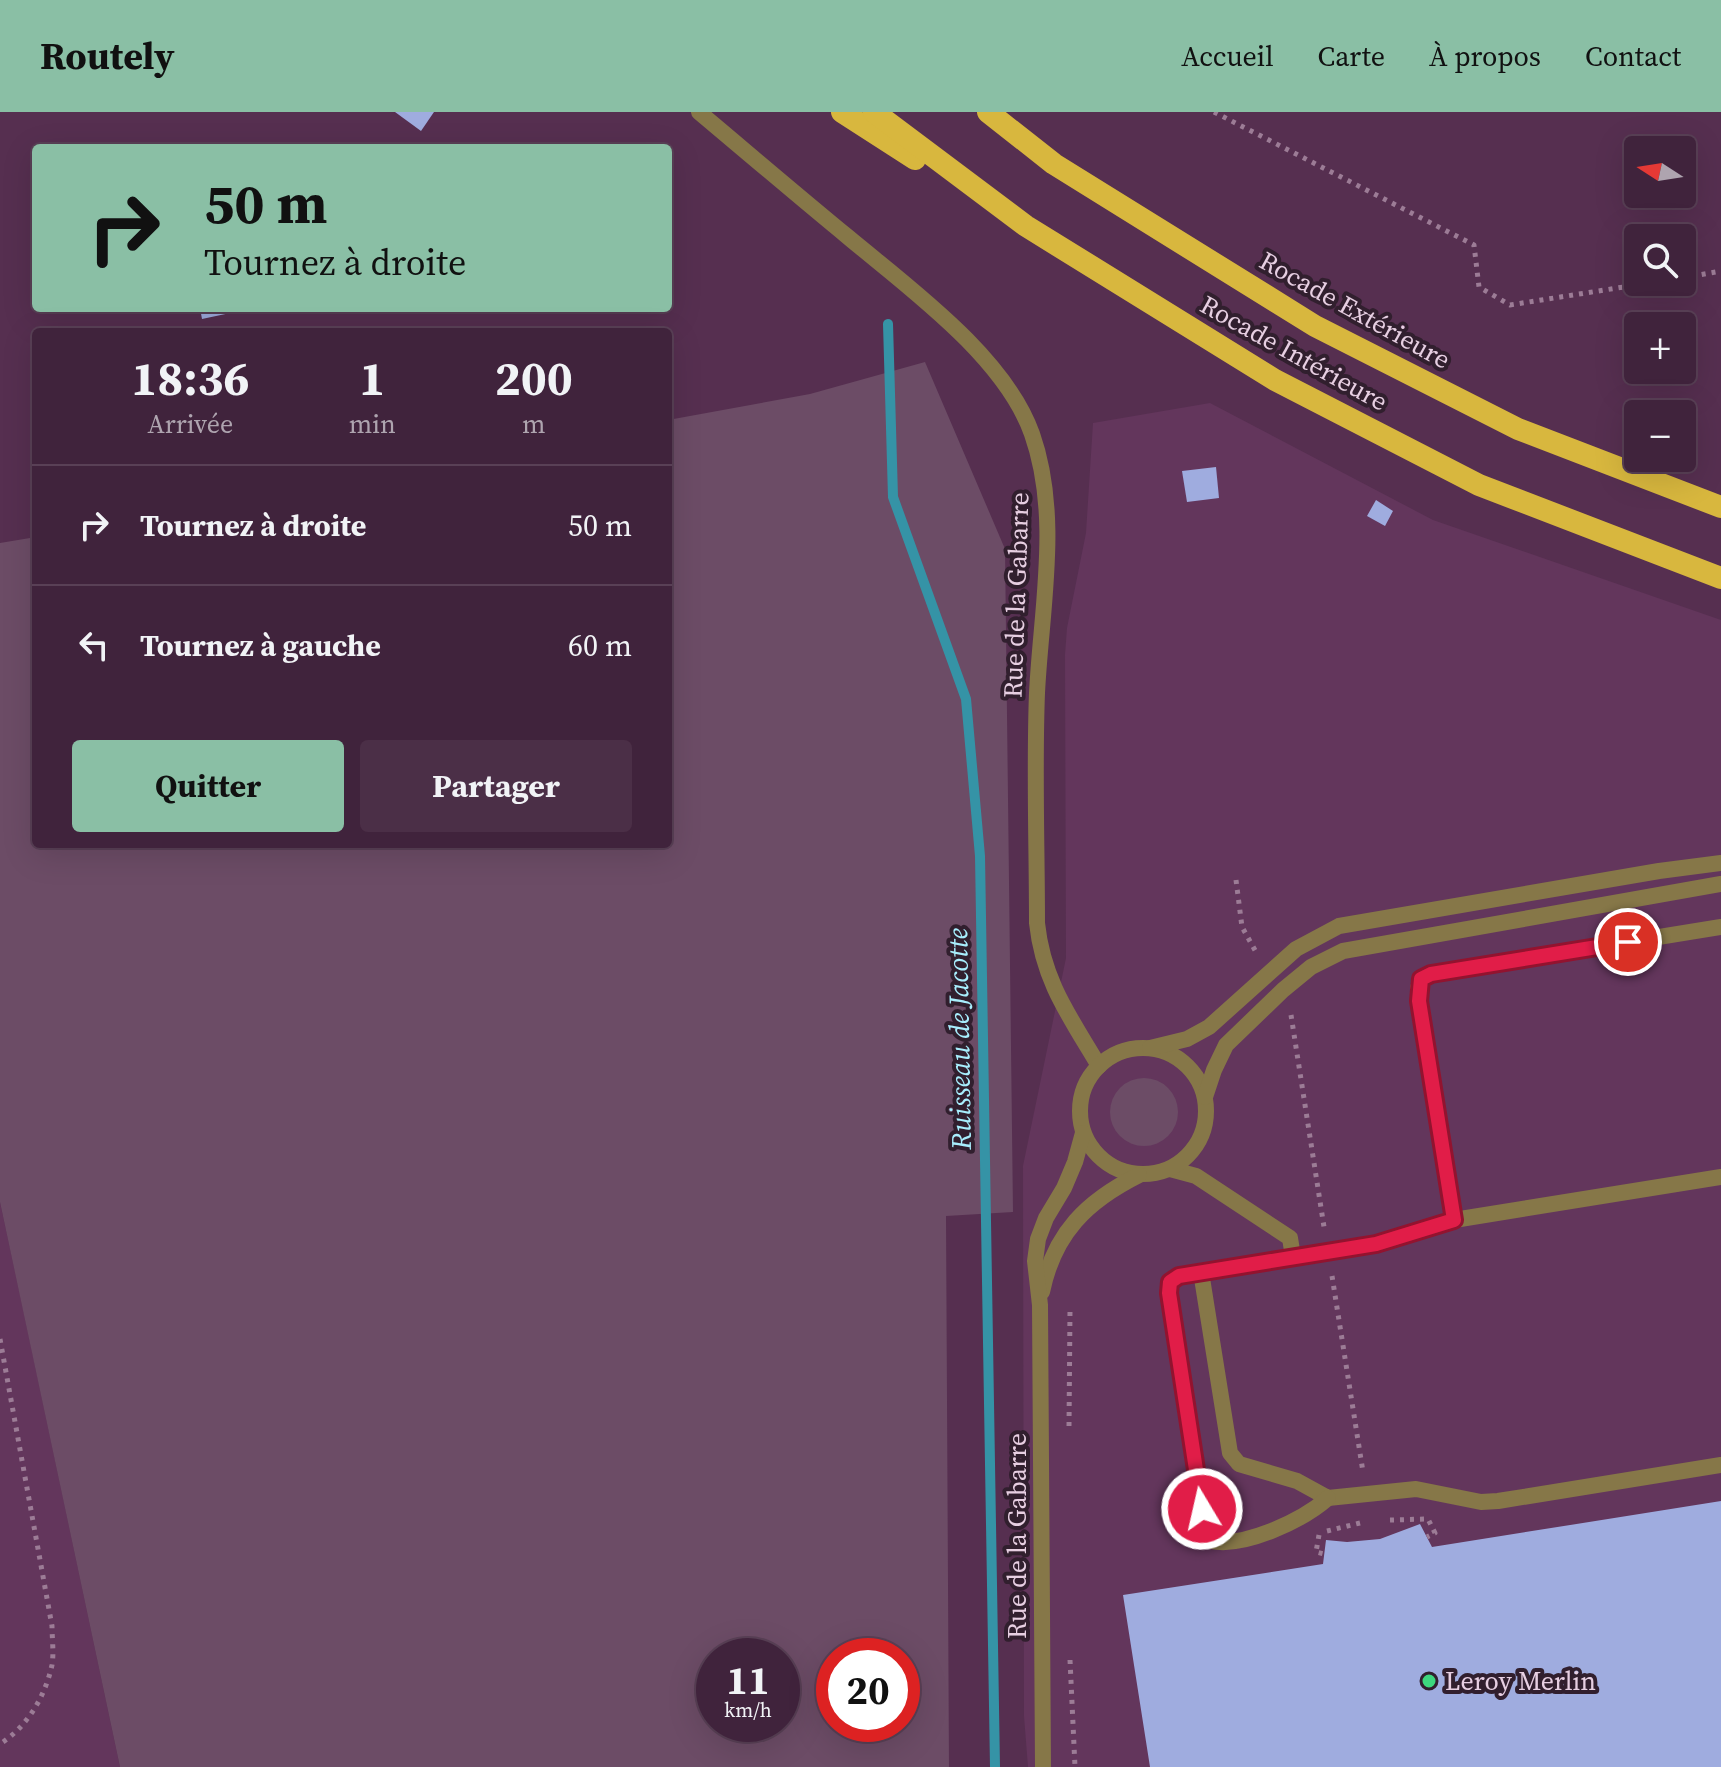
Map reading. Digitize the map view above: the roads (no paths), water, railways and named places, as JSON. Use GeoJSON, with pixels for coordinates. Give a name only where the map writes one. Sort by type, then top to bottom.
{"type":"FeatureCollection","features":[{"type":"Feature","properties":{"kind":"highway"},"geometry":{"type":"LineString","coordinates":[[842,112],[864,129],[1026,226]]}},
{"type":"Feature","properties":{"kind":"highway","name":"Rocade Intérieure"},"geometry":{"type":"LineString","coordinates":[[874,112],[1026,226],[1275,380],[1479,485],[1721,578]]}},
{"type":"Feature","properties":{"kind":"highway","name":"Rocade Extérieure"},"geometry":{"type":"LineString","coordinates":[[988,112],[1054,164],[1315,326],[1518,429],[1721,507]]}},
{"type":"Feature","properties":{"kind":"street","name":"Rue de la Gabarre"},"geometry":{"type":"LineString","coordinates":[[699,112],[914,293],[981,354],[1014,399],[1032,433],[1044,479],[1047,531],[1037,695],[1037,923],[1040,948],[1055,993],[1099,1066]]}},
{"type":"Feature","properties":{"kind":"street"},"geometry":{"type":"LineString","coordinates":[[1150,1048],[1169,1053],[1186,1064],[1198,1079],[1205,1097],[1206,1119],[1200,1139],[1187,1157],[1170,1169],[1139,1175],[1121,1171],[1105,1162],[1092,1149],[1083,1133],[1081,1097],[1088,1080],[1099,1066],[1122,1051],[1187,1039],[1209,1027],[1296,949],[1339,926],[1721,863]]}},
{"type":"Feature","properties":{"kind":"street"},"geometry":{"type":"LineString","coordinates":[[1205,1097],[1226,1045],[1311,967],[1343,951],[1721,884]]}},
{"type":"Feature","properties":{"kind":"street"},"geometry":{"type":"LineString","coordinates":[[1454,1220],[1419,1001],[1421,979],[1431,974],[1721,927]]}},
{"type":"Feature","properties":{"kind":"street","name":"Rue de la Gabarre"},"geometry":{"type":"LineString","coordinates":[[1043,1767],[1040,1305],[1035,1261],[1038,1239],[1069,1175],[1083,1133]]}},
{"type":"Feature","properties":{"kind":"street"},"geometry":{"type":"LineString","coordinates":[[1170,1169],[1196,1176],[1290,1238],[1293,1257]]}},
{"type":"Feature","properties":{"kind":"street","name":"Rue de la Gabarre"},"geometry":{"type":"LineString","coordinates":[[1040,1305],[1054,1254],[1080,1214],[1112,1188],[1139,1175]]}},
{"type":"Feature","properties":{"kind":"street"},"geometry":{"type":"LineString","coordinates":[[1328,1498],[1313,1511],[1269,1532],[1221,1543],[1211,1541],[1206,1533],[1169,1293],[1170,1282],[1179,1276],[1376,1244],[1454,1220],[1721,1177]]}},
{"type":"Feature","properties":{"kind":"street"},"geometry":{"type":"LineString","coordinates":[[1201,1272],[1230,1453],[1239,1464],[1297,1481],[1328,1498],[1416,1489],[1481,1502],[1498,1501],[1721,1465]]}},
{"type":"Feature","properties":{"kind":"waterway","name":"Ruisseau de Jacotte"},"geometry":{"type":"LineString","coordinates":[[888,324],[893,497],[966,699],[980,856],[995,1767]]}},
{"type":"Feature","properties":{"kind":"place","name":"Leroy Merlin"},"geometry":{"type":"Point","coordinates":[1429,1681]}}]}
